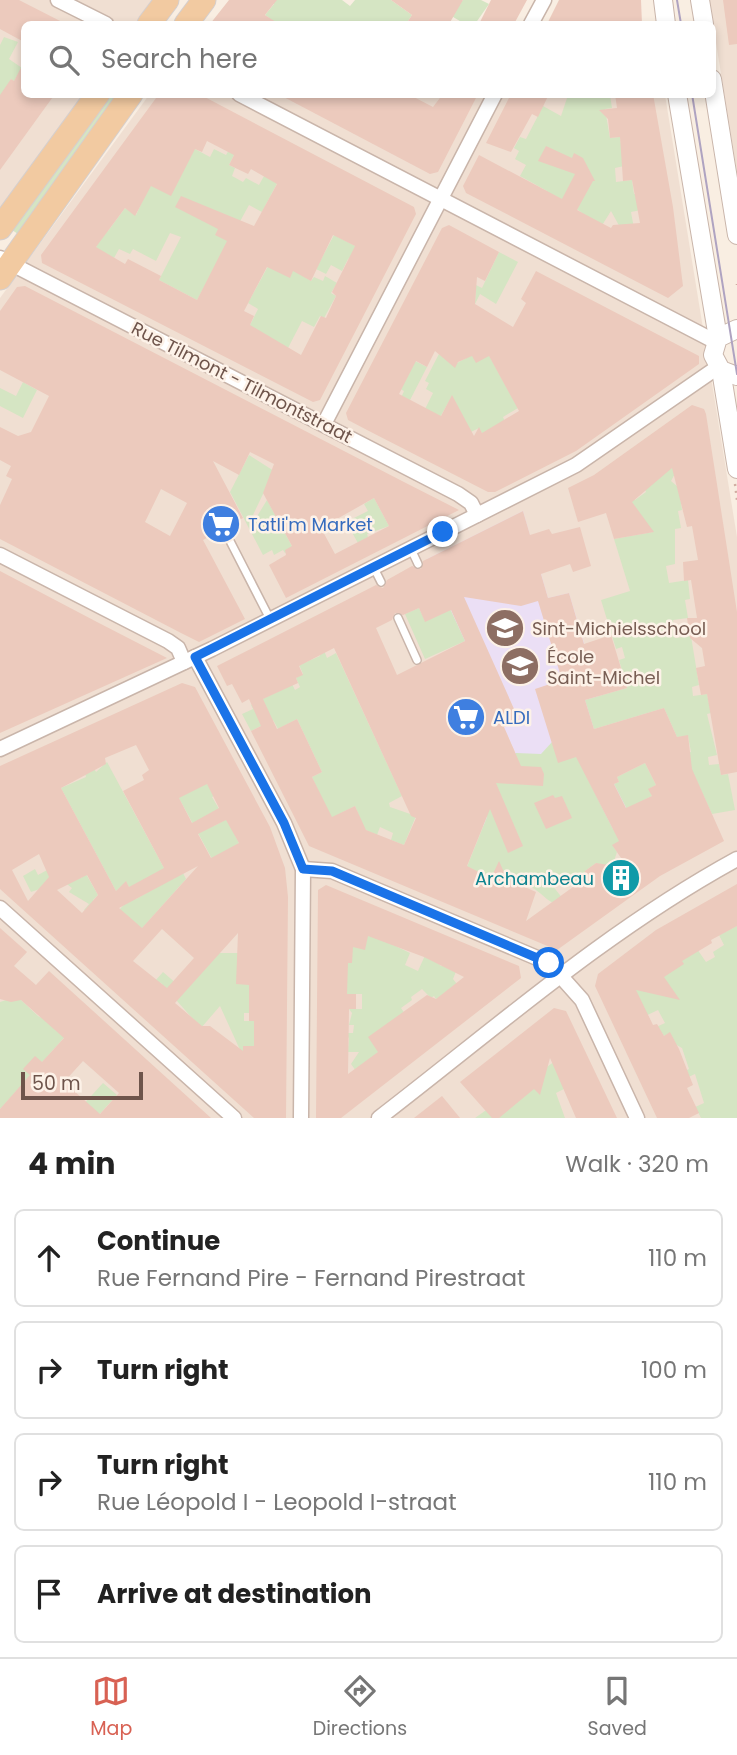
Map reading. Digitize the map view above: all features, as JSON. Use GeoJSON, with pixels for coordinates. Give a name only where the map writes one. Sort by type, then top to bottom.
{"type":"FeatureCollection","features":[{"type":"Feature","properties":{"kind":"main road"},"geometry":{"type":"LineString","coordinates":[[151,21],[167,0]]}},
{"type":"Feature","properties":{"kind":"main road"},"geometry":{"type":"LineString","coordinates":[[188,21],[204,0]]}},
{"type":"Feature","properties":{"kind":"main road"},"geometry":{"type":"LineString","coordinates":[[0,228],[95,98]]}},
{"type":"Feature","properties":{"kind":"main road"},"geometry":{"type":"LineString","coordinates":[[4,266],[128,98]]}},
{"type":"Feature","properties":{"kind":"street"},"geometry":{"type":"LineString","coordinates":[[58,0],[100,21]]}},
{"type":"Feature","properties":{"kind":"street"},"geometry":{"type":"LineString","coordinates":[[533,21],[544,0]]}},
{"type":"Feature","properties":{"kind":"street"},"geometry":{"type":"LineString","coordinates":[[663,0],[666,21]]}},
{"type":"Feature","properties":{"kind":"street"},"geometry":{"type":"LineString","coordinates":[[700,0],[704,21]]}},
{"type":"Feature","properties":{"kind":"street"},"geometry":{"type":"LineString","coordinates":[[247,98],[440,200],[717,340]]}},
{"type":"Feature","properties":{"kind":"street"},"geometry":{"type":"LineString","coordinates":[[324,424],[493,98]]}},
{"type":"Feature","properties":{"kind":"street"},"geometry":{"type":"LineString","coordinates":[[678,98],[717,340],[713,355],[725,371],[737,469]]}},
{"type":"Feature","properties":{"kind":"street"},"geometry":{"type":"LineString","coordinates":[[715,98],[737,234]]}},
{"type":"Feature","properties":{"kind":"street","name":"Rue Tilmont - Tilmontstraat"},"geometry":{"type":"LineString","coordinates":[[4,266],[324,424],[458,494],[471,503],[477,515]]}},
{"type":"Feature","properties":{"kind":"street"},"geometry":{"type":"LineString","coordinates":[[717,340],[737,329]]}},
{"type":"Feature","properties":{"kind":"street"},"geometry":{"type":"LineString","coordinates":[[0,749],[270,620],[592,456],[725,371]]}},
{"type":"Feature","properties":{"kind":"street"},"geometry":{"type":"LineString","coordinates":[[0,555],[168,641],[190,659],[284,823],[303,869],[301,1118]]}},
{"type":"Feature","properties":{"kind":"street"},"geometry":{"type":"LineString","coordinates":[[379,1118],[562,975],[676,892],[737,859]]}},
{"type":"Feature","properties":{"kind":"street"},"geometry":{"type":"LineString","coordinates":[[303,869],[325,869],[541,958],[562,975],[582,1000],[637,1118]]}},
{"type":"Feature","properties":{"kind":"street"},"geometry":{"type":"LineString","coordinates":[[0,908],[234,1118]]}},
{"type":"Feature","properties":{"kind":"lane"},"geometry":{"type":"LineString","coordinates":[[230,541],[270,620]]}},
{"type":"Feature","properties":{"kind":"lane"},"geometry":{"type":"LineString","coordinates":[[411,549],[418,564]]}},
{"type":"Feature","properties":{"kind":"lane"},"geometry":{"type":"LineString","coordinates":[[374,567],[381,582]]}},
{"type":"Feature","properties":{"kind":"lane"},"geometry":{"type":"LineString","coordinates":[[398,618],[417,660]]}},
{"type":"Feature","properties":{"kind":"shaded area"},"geometry":{"type":"Polygon","coordinates":[[[0,0],[156,0],[144,21],[21,21],[21,98],[82,98],[0,218],[0,0]]]}},
{"type":"Feature","properties":{"kind":"shaded area"},"geometry":{"type":"Polygon","coordinates":[[[709,0],[737,0],[737,172],[716,43],[716,21],[712,21],[709,0]]]}},
{"type":"Feature","properties":{"kind":"shaded area"},"geometry":{"type":"Polygon","coordinates":[[[147,98],[665,98],[737,537],[737,1118],[0,1118],[0,298],[147,98]]]}},
{"type":"Feature","properties":{"kind":"shaded area"},"geometry":{"type":"Polygon","coordinates":[[[523,511],[548,598],[569,593],[590,663],[599,696],[585,700],[594,729],[589,732],[632,819],[612,829],[607,819],[483,826],[515,752],[427,559],[523,511]]]}},
{"type":"Feature","properties":{"kind":"green space"},"geometry":{"type":"Polygon","coordinates":[[[269,0],[342,0],[350,6],[355,0],[391,0],[412,15],[408,21],[271,21],[265,15],[274,4],[269,0]]]}},
{"type":"Feature","properties":{"kind":"green space"},"geometry":{"type":"Polygon","coordinates":[[[463,0],[481,0],[489,4],[477,21],[460,21],[448,14],[463,0]]]}},
{"type":"Feature","properties":{"kind":"green space"},"geometry":{"type":"Polygon","coordinates":[[[4,37],[18,42],[9,59],[21,70],[14,81],[11,79],[0,104],[0,45],[4,37]]]}},
{"type":"Feature","properties":{"kind":"green space"},"geometry":{"type":"Polygon","coordinates":[[[110,98],[119,98],[18,234],[12,230],[110,98]]]}},
{"type":"Feature","properties":{"kind":"green space"},"geometry":{"type":"Polygon","coordinates":[[[567,98],[610,98],[612,108],[605,109],[610,138],[620,137],[624,166],[615,168],[616,182],[632,180],[634,194],[639,194],[641,210],[631,212],[636,239],[627,240],[611,211],[601,227],[578,210],[544,198],[547,191],[520,176],[526,165],[515,159],[519,151],[514,148],[520,137],[526,139],[543,106],[561,116],[567,98]]]}},
{"type":"Feature","properties":{"kind":"green space"},"geometry":{"type":"Polygon","coordinates":[[[235,140],[240,143],[229,165],[235,168],[232,176],[243,182],[246,178],[259,185],[269,167],[282,174],[262,212],[249,205],[197,300],[159,280],[181,237],[170,233],[156,261],[133,249],[130,254],[119,249],[114,258],[96,248],[101,227],[108,231],[125,208],[136,215],[161,161],[195,149],[210,157],[214,149],[226,155],[235,140]]]}},
{"type":"Feature","properties":{"kind":"green space"},"geometry":{"type":"Polygon","coordinates":[[[334,235],[361,249],[348,259],[342,271],[331,265],[326,274],[316,269],[334,235]]]}},
{"type":"Feature","properties":{"kind":"green space"},"geometry":{"type":"Polygon","coordinates":[[[499,252],[518,262],[496,304],[480,294],[475,304],[476,285],[482,288],[499,252]]]}},
{"type":"Feature","properties":{"kind":"green space"},"geometry":{"type":"Polygon","coordinates":[[[273,257],[311,281],[314,277],[323,281],[325,276],[337,283],[331,293],[336,296],[324,318],[320,316],[314,327],[302,321],[288,348],[245,335],[258,309],[248,303],[273,257]]]}},
{"type":"Feature","properties":{"kind":"green space"},"geometry":{"type":"Polygon","coordinates":[[[485,348],[518,408],[503,417],[507,427],[474,437],[482,433],[479,428],[471,432],[452,396],[439,419],[425,409],[433,393],[426,389],[429,383],[425,381],[441,350],[457,363],[485,348]]]}},
{"type":"Feature","properties":{"kind":"green space"},"geometry":{"type":"Polygon","coordinates":[[[413,360],[427,367],[409,402],[401,398],[404,391],[397,387],[413,360]]]}},
{"type":"Feature","properties":{"kind":"green space"},"geometry":{"type":"Polygon","coordinates":[[[23,382],[37,390],[23,418],[0,406],[0,388],[16,396],[23,382]]]}},
{"type":"Feature","properties":{"kind":"green space"},"geometry":{"type":"Polygon","coordinates":[[[249,455],[274,471],[253,515],[256,518],[267,500],[293,548],[285,553],[283,550],[274,555],[272,550],[263,555],[230,492],[249,455]]]}},
{"type":"Feature","properties":{"kind":"green space"},"geometry":{"type":"Polygon","coordinates":[[[676,464],[679,466],[671,481],[679,488],[682,510],[678,511],[681,528],[675,529],[675,564],[666,566],[669,583],[688,580],[690,599],[685,600],[688,618],[673,620],[675,638],[691,636],[699,685],[692,687],[693,696],[707,694],[711,713],[707,714],[717,755],[708,757],[709,765],[719,764],[721,775],[728,774],[735,810],[712,814],[684,753],[691,752],[688,736],[677,737],[664,708],[594,729],[585,700],[627,688],[619,660],[625,658],[622,647],[616,649],[601,600],[630,591],[614,539],[653,532],[628,497],[631,495],[635,500],[646,492],[644,488],[676,464]]]}},
{"type":"Feature","properties":{"kind":"green space"},"geometry":{"type":"Polygon","coordinates":[[[374,498],[389,526],[367,534],[368,537],[358,543],[346,522],[368,511],[364,504],[374,498]]]}},
{"type":"Feature","properties":{"kind":"green space"},"geometry":{"type":"Polygon","coordinates":[[[440,587],[465,641],[425,659],[405,614],[419,608],[425,621],[440,587]]]}},
{"type":"Feature","properties":{"kind":"green space"},"geometry":{"type":"Polygon","coordinates":[[[323,648],[327,658],[336,653],[402,796],[389,803],[390,807],[416,816],[404,845],[391,840],[393,833],[380,827],[377,835],[350,823],[360,818],[355,806],[341,813],[333,825],[312,777],[322,772],[297,719],[278,729],[273,720],[251,731],[242,714],[253,709],[251,705],[292,684],[295,690],[300,687],[296,678],[303,674],[294,653],[306,662],[320,656],[318,651],[323,648]]]}},
{"type":"Feature","properties":{"kind":"green space"},"geometry":{"type":"Polygon","coordinates":[[[552,742],[571,745],[613,829],[632,819],[614,784],[619,782],[617,777],[645,763],[656,785],[649,789],[652,796],[644,800],[665,842],[613,846],[617,852],[614,861],[605,867],[596,863],[585,871],[587,880],[576,887],[565,875],[552,885],[571,909],[549,901],[537,890],[523,883],[519,892],[515,883],[491,882],[480,872],[464,874],[487,817],[475,810],[461,778],[516,753],[541,754],[552,742]]]}},
{"type":"Feature","properties":{"kind":"green space"},"geometry":{"type":"Polygon","coordinates":[[[107,762],[164,868],[179,865],[186,879],[135,936],[120,909],[133,895],[136,899],[157,887],[129,887],[126,882],[116,891],[61,788],[86,777],[85,773],[94,768],[96,772],[107,762]]]}},
{"type":"Feature","properties":{"kind":"green space"},"geometry":{"type":"Polygon","coordinates":[[[162,767],[207,784],[216,795],[212,797],[219,809],[207,815],[214,826],[227,819],[239,843],[217,868],[162,767]]]}},
{"type":"Feature","properties":{"kind":"green space"},"geometry":{"type":"Polygon","coordinates":[[[35,869],[38,875],[49,869],[81,878],[86,874],[98,895],[93,900],[93,918],[84,910],[89,904],[69,892],[72,888],[63,881],[31,892],[23,876],[35,869]]]}},
{"type":"Feature","properties":{"kind":"green space"},"geometry":{"type":"Polygon","coordinates":[[[342,920],[410,953],[405,965],[418,971],[427,951],[441,966],[459,964],[453,979],[460,988],[436,999],[422,989],[411,997],[412,1000],[401,1008],[405,1014],[379,1053],[356,1071],[351,1064],[359,1052],[348,1052],[349,1038],[344,1033],[353,1033],[354,1025],[349,1025],[352,1013],[349,1009],[362,1009],[362,994],[344,994],[347,991],[345,963],[352,963],[342,920]]]}},
{"type":"Feature","properties":{"kind":"green space"},"geometry":{"type":"Polygon","coordinates":[[[737,926],[737,1118],[701,1118],[696,1108],[693,1108],[704,1103],[695,1074],[680,1081],[676,1075],[689,1069],[682,1048],[673,1043],[670,1033],[664,1036],[662,1033],[643,1033],[665,1023],[658,1010],[637,1020],[631,991],[697,949],[706,962],[715,957],[713,952],[724,945],[719,935],[737,926]]]}},
{"type":"Feature","properties":{"kind":"green space"},"geometry":{"type":"Polygon","coordinates":[[[219,953],[258,953],[249,980],[254,1013],[244,1013],[244,1021],[261,1021],[255,1046],[249,1046],[251,1074],[220,1006],[201,1028],[161,983],[155,981],[163,972],[185,991],[219,953]]]}},
{"type":"Feature","properties":{"kind":"green space"},"geometry":{"type":"Polygon","coordinates":[[[21,1000],[38,1016],[70,1031],[0,1109],[0,1002],[21,1000]]]}},
{"type":"Feature","properties":{"kind":"green space"},"geometry":{"type":"Polygon","coordinates":[[[558,1059],[568,1087],[556,1093],[565,1118],[475,1118],[558,1059]]]}},
{"type":"Feature","properties":{"kind":"green space"},"geometry":{"type":"Polygon","coordinates":[[[103,1083],[117,1095],[96,1118],[71,1118],[103,1083]]]}},
{"type":"Feature","properties":{"kind":"building"},"geometry":{"type":"Polygon","coordinates":[[[0,0],[19,0],[60,21],[21,21],[21,40],[0,29],[0,0]]]}},
{"type":"Feature","properties":{"kind":"building"},"geometry":{"type":"Polygon","coordinates":[[[229,0],[277,0],[265,15],[274,21],[212,21],[229,0]]]}},
{"type":"Feature","properties":{"kind":"building"},"geometry":{"type":"Polygon","coordinates":[[[391,0],[463,0],[451,21],[408,21],[412,15],[391,0]]]}},
{"type":"Feature","properties":{"kind":"building"},"geometry":{"type":"Polygon","coordinates":[[[491,0],[527,0],[516,21],[480,21],[491,0]]]}},
{"type":"Feature","properties":{"kind":"building"},"geometry":{"type":"Polygon","coordinates":[[[559,0],[641,0],[642,21],[548,21],[559,0]]]}},
{"type":"Feature","properties":{"kind":"building"},"geometry":{"type":"Polygon","coordinates":[[[723,0],[737,0],[737,44],[729,45],[723,0]]]}},
{"type":"Feature","properties":{"kind":"building"},"geometry":{"type":"Polygon","coordinates":[[[21,68],[21,98],[52,98],[0,170],[0,95],[11,79],[14,81],[21,68]]]}},
{"type":"Feature","properties":{"kind":"building"},"geometry":{"type":"Polygon","coordinates":[[[156,98],[207,98],[414,207],[416,214],[320,400],[313,402],[42,263],[41,255],[156,98]],[[207,141],[202,152],[195,149],[171,196],[151,186],[135,216],[125,208],[96,247],[125,264],[128,259],[161,276],[159,280],[197,300],[227,241],[215,235],[218,229],[175,207],[181,196],[254,226],[277,184],[251,169],[248,174],[229,165],[234,155],[207,141]],[[333,235],[311,281],[293,271],[290,278],[267,267],[244,311],[254,316],[250,325],[301,355],[321,316],[326,318],[336,296],[332,292],[355,246],[333,235]]]}},
{"type":"Feature","properties":{"kind":"building"},"geometry":{"type":"Polygon","coordinates":[[[286,98],[416,98],[433,107],[440,98],[476,98],[438,172],[430,174],[286,98]]]}},
{"type":"Feature","properties":{"kind":"building"},"geometry":{"type":"Polygon","coordinates":[[[509,98],[547,98],[538,117],[532,114],[511,152],[486,143],[509,98]]]}},
{"type":"Feature","properties":{"kind":"building"},"geometry":{"type":"Polygon","coordinates":[[[616,98],[654,98],[673,207],[683,286],[668,298],[466,193],[463,186],[479,155],[562,199],[575,174],[538,161],[546,146],[572,158],[574,153],[583,158],[595,181],[577,210],[611,228],[613,225],[640,223],[632,180],[623,181],[620,137],[610,138],[608,119],[599,110],[617,108],[616,98]]]}},
{"type":"Feature","properties":{"kind":"building"},"geometry":{"type":"Polygon","coordinates":[[[449,225],[499,252],[485,281],[477,277],[475,304],[513,327],[526,303],[521,299],[536,271],[699,356],[699,364],[576,451],[495,492],[488,492],[348,420],[346,413],[442,228],[449,225]],[[435,351],[427,367],[416,361],[399,394],[441,416],[452,395],[474,436],[479,427],[482,433],[519,411],[489,356],[476,363],[472,356],[458,362],[455,368],[435,351]]]}},
{"type":"Feature","properties":{"kind":"building"},"geometry":{"type":"Polygon","coordinates":[[[25,286],[459,510],[286,598],[269,565],[286,555],[285,550],[292,546],[263,493],[274,464],[250,452],[239,475],[213,461],[243,518],[203,540],[245,619],[199,642],[181,633],[0,539],[0,505],[12,479],[6,476],[11,466],[0,460],[0,427],[18,436],[31,432],[49,396],[0,370],[0,311],[17,287],[25,286]],[[161,489],[145,522],[170,536],[187,503],[161,489]],[[374,498],[321,528],[335,554],[389,526],[374,498]]]}},
{"type":"Feature","properties":{"kind":"building"},"geometry":{"type":"Polygon","coordinates":[[[692,405],[704,409],[706,414],[737,612],[737,772],[721,775],[707,694],[701,695],[696,668],[705,666],[702,648],[690,638],[687,618],[697,618],[691,580],[684,581],[683,562],[698,560],[692,526],[687,527],[672,468],[632,502],[654,532],[614,539],[606,513],[578,522],[568,488],[594,475],[692,405]]]}},
{"type":"Feature","properties":{"kind":"building"},"geometry":{"type":"Polygon","coordinates":[[[523,511],[530,535],[549,529],[552,534],[580,527],[591,566],[573,572],[570,564],[541,574],[548,598],[569,593],[584,644],[611,635],[627,688],[585,700],[594,729],[664,708],[677,737],[688,735],[692,769],[724,841],[660,876],[557,950],[309,846],[251,731],[261,726],[249,699],[242,703],[232,684],[227,686],[217,666],[376,585],[383,588],[387,580],[412,566],[421,569],[423,561],[523,511]],[[464,597],[519,720],[504,727],[521,766],[541,767],[544,774],[543,786],[496,783],[523,846],[508,853],[490,809],[467,866],[491,878],[499,861],[507,879],[536,892],[526,921],[584,879],[585,871],[596,863],[628,868],[612,845],[619,841],[576,757],[558,763],[535,689],[562,680],[538,601],[521,606],[464,597]],[[419,608],[403,615],[395,613],[392,620],[376,628],[397,675],[465,641],[451,610],[425,622],[419,608]],[[334,648],[299,666],[303,675],[296,678],[298,683],[263,699],[277,729],[297,719],[322,772],[312,777],[332,817],[355,806],[366,830],[404,845],[416,818],[411,816],[334,648]],[[645,763],[617,777],[619,782],[614,784],[626,808],[652,796],[648,789],[656,785],[645,763]]]}},
{"type":"Feature","properties":{"kind":"building"},"geometry":{"type":"Polygon","coordinates":[[[0,571],[97,622],[167,658],[0,733],[0,571]]]}},
{"type":"Feature","properties":{"kind":"building"},"geometry":{"type":"Polygon","coordinates":[[[182,683],[195,687],[270,827],[285,868],[288,897],[286,1118],[254,1118],[0,889],[0,766],[182,683]],[[136,745],[105,758],[106,764],[61,788],[116,891],[126,881],[129,887],[164,868],[123,791],[144,780],[142,775],[149,770],[136,745]],[[207,784],[179,798],[192,823],[219,808],[207,784]],[[226,820],[198,834],[211,858],[239,843],[226,820]],[[39,854],[12,870],[28,901],[49,877],[39,854]],[[198,866],[119,908],[142,928],[198,866]],[[87,875],[57,890],[82,913],[98,895],[87,875]],[[162,929],[133,961],[167,988],[194,958],[162,929]],[[238,933],[175,1003],[202,1026],[210,1026],[243,1051],[243,1046],[254,1046],[254,1021],[249,1021],[249,985],[236,984],[238,933]]]}},
{"type":"Feature","properties":{"kind":"building"},"geometry":{"type":"Polygon","coordinates":[[[553,795],[555,798],[562,796],[572,818],[546,829],[534,803],[553,795]]]}},
{"type":"Feature","properties":{"kind":"building"},"geometry":{"type":"Polygon","coordinates":[[[737,884],[737,926],[711,940],[712,943],[682,961],[684,964],[664,977],[680,1000],[636,990],[653,1025],[657,1024],[664,1036],[670,1032],[679,1049],[693,1085],[687,1088],[699,1113],[689,1118],[657,1118],[595,986],[598,974],[656,930],[737,884]]]}},
{"type":"Feature","properties":{"kind":"building"},"geometry":{"type":"Polygon","coordinates":[[[326,885],[519,966],[521,978],[341,1118],[316,1118],[318,890],[326,885]],[[368,936],[365,950],[353,947],[352,963],[348,963],[347,994],[356,994],[356,1009],[349,1009],[348,1074],[378,1052],[368,1037],[427,995],[436,999],[464,977],[424,957],[368,936]]]}},
{"type":"Feature","properties":{"kind":"building"},"geometry":{"type":"Polygon","coordinates":[[[0,928],[27,952],[14,966],[36,985],[49,971],[211,1118],[0,1118],[0,1109],[30,1075],[23,1069],[35,1056],[42,1062],[64,1038],[21,1000],[11,1002],[0,999],[0,928]],[[83,1061],[64,1082],[100,1114],[119,1093],[83,1061]]]}},
{"type":"Feature","properties":{"kind":"building"},"geometry":{"type":"Polygon","coordinates":[[[554,1008],[566,1011],[617,1118],[576,1118],[550,1058],[540,1095],[534,1089],[499,1118],[492,1118],[460,1082],[554,1008]]]}},
{"type":"Feature","properties":{"kind":"building"},"geometry":{"type":"Polygon","coordinates":[[[442,1096],[460,1118],[414,1118],[442,1096]]]}},
{"type":"Feature","properties":{"kind":"tram line"},"geometry":{"type":"LineString","coordinates":[[677,0],[680,21]]}},
{"type":"Feature","properties":{"kind":"tram line"},"geometry":{"type":"LineString","coordinates":[[693,98],[737,374]]}},
{"type":"Feature","properties":{"kind":"place","name":"Tatli'm Market"},"geometry":{"type":"Point","coordinates":[221,524]}},
{"type":"Feature","properties":{"kind":"place","name":"Sint-Michielsschool"},"geometry":{"type":"Point","coordinates":[505,628]}},
{"type":"Feature","properties":{"kind":"place","name":"École Saint-Michel"},"geometry":{"type":"Point","coordinates":[520,666]}},
{"type":"Feature","properties":{"kind":"place","name":"ALDI"},"geometry":{"type":"Point","coordinates":[466,717]}},
{"type":"Feature","properties":{"kind":"place","name":"Archambeau"},"geometry":{"type":"Point","coordinates":[621,878]}},
{"type":"Feature","properties":{"kind":"route"},"geometry":{"type":"LineString","coordinates":[[443,532],[195,657],[284,823],[303,869],[332,871],[549,963]]}}]}
